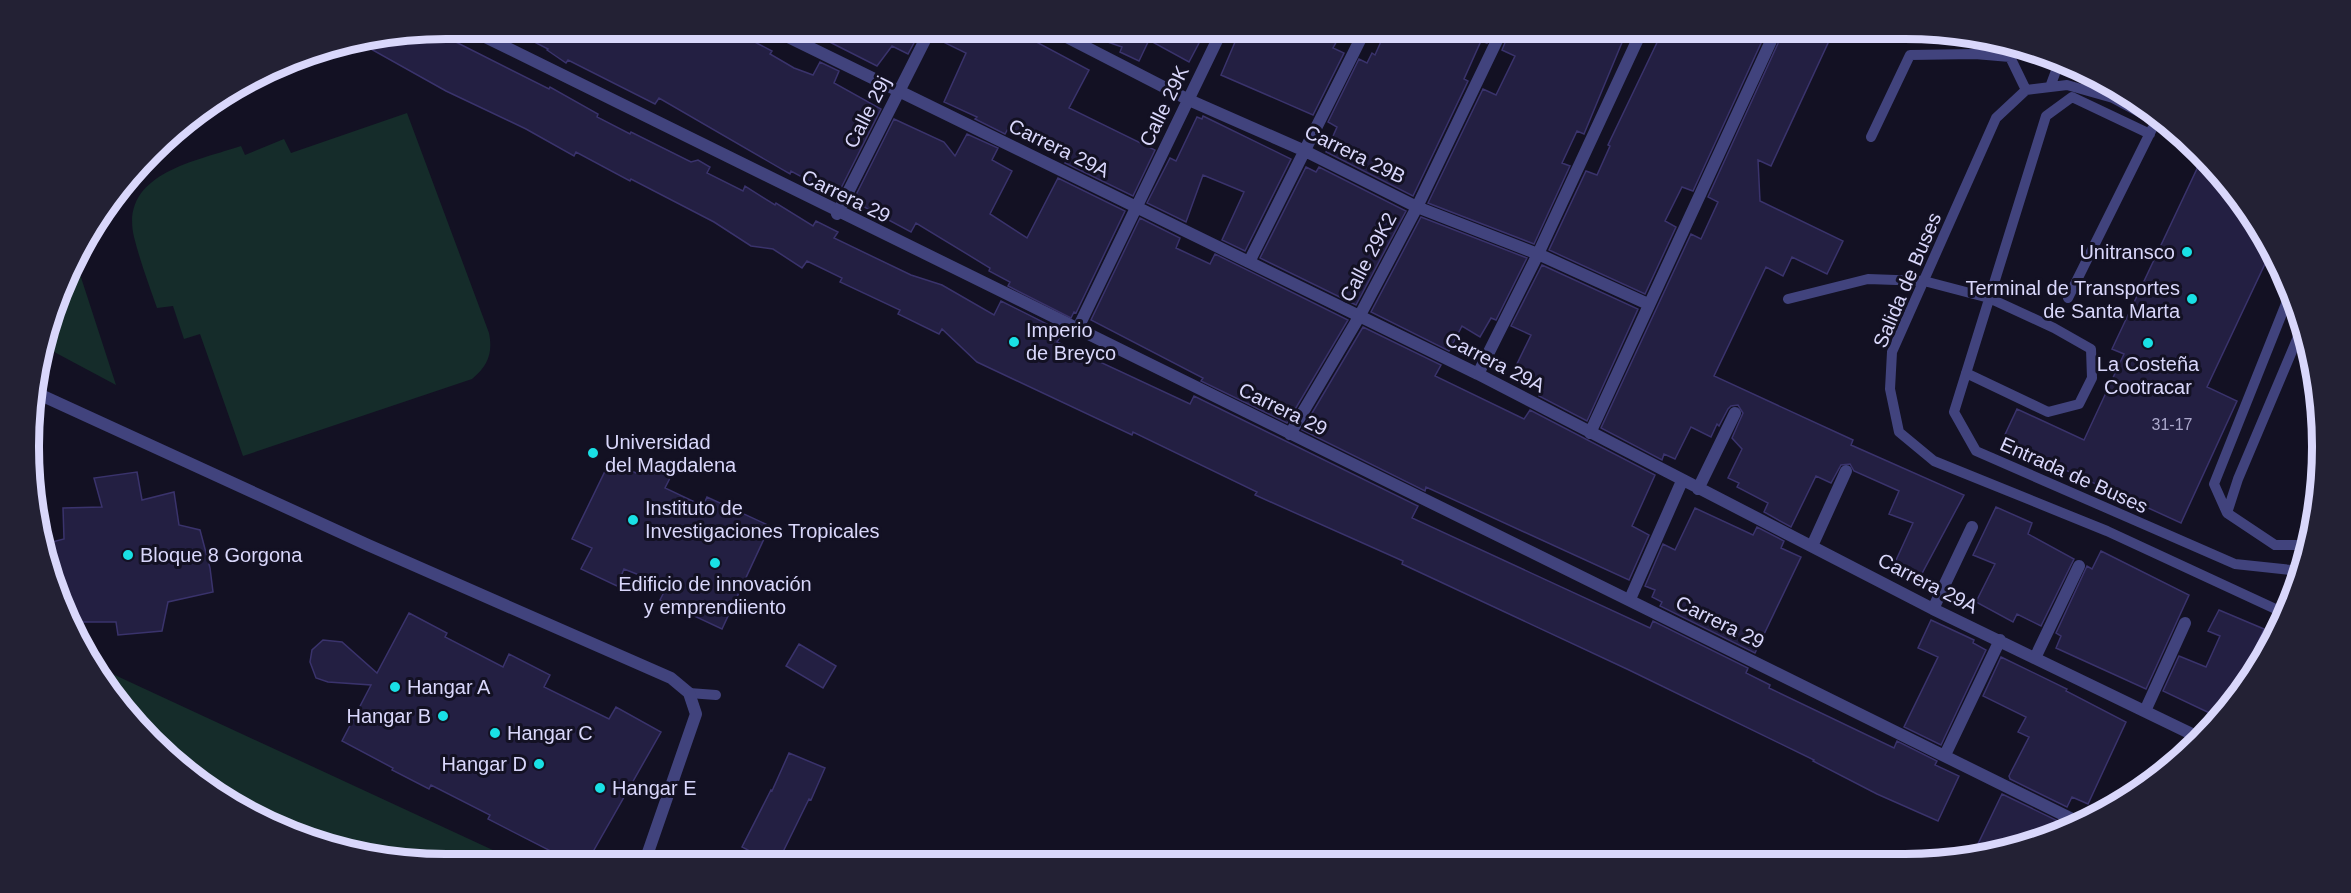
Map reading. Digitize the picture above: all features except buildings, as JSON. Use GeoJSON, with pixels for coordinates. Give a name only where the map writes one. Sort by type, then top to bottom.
{"type":"FeatureCollection","features":[{"type":"Feature","properties":{"kind":"street","name":"Carrera 29"},"geometry":{"type":"LineString","coordinates":[[488,39],[837,214],[1630,599],[2071,818]]}},
{"type":"Feature","properties":{"kind":"street","name":"Carrera 29A"},"geometry":{"type":"LineString","coordinates":[[792,39],[1478,374],[1933,609],[2193,735]]}},
{"type":"Feature","properties":{"kind":"street","name":"Calle 29j"},"geometry":{"type":"LineString","coordinates":[[837,214],[926,39]]}},
{"type":"Feature","properties":{"kind":"street","name":"Carrera 29B"},"geometry":{"type":"LineString","coordinates":[[1080,39],[1189,100],[1305,151],[1417,207],[1538,254],[1648,304]]}},
{"type":"Feature","properties":{"kind":"street","name":"Calle 29K"},"geometry":{"type":"LineString","coordinates":[[1077,330],[1218,39]]}},
{"type":"Feature","properties":{"kind":"street"},"geometry":{"type":"LineString","coordinates":[[1249,262],[1361,39]]}},
{"type":"Feature","properties":{"kind":"street","name":"Calle 29K2"},"geometry":{"type":"LineString","coordinates":[[1290,434],[1359,317],[1417,207],[1498,39]]}},
{"type":"Feature","properties":{"kind":"street"},"geometry":{"type":"LineString","coordinates":[[1478,374],[1538,254],[1638,39]]}},
{"type":"Feature","properties":{"kind":"street"},"geometry":{"type":"LineString","coordinates":[[1590,433],[1772,39]]}},
{"type":"Feature","properties":{"kind":"street"},"geometry":{"type":"LineString","coordinates":[[42,395],[368,545],[671,678],[689,693],[696,714],[647,854]]}},
{"type":"Feature","properties":{"kind":"street"},"geometry":{"type":"LineString","coordinates":[[1698,489],[1736,413]]}},
{"type":"Feature","properties":{"kind":"street"},"geometry":{"type":"LineString","coordinates":[[1812,546],[1846,471]]}},
{"type":"Feature","properties":{"kind":"street"},"geometry":{"type":"LineString","coordinates":[[1630,599],[1682,481]]}},
{"type":"Feature","properties":{"kind":"street"},"geometry":{"type":"LineString","coordinates":[[1933,609],[1972,527]]}},
{"type":"Feature","properties":{"kind":"street"},"geometry":{"type":"LineString","coordinates":[[2034,658],[2079,566]]}},
{"type":"Feature","properties":{"kind":"street"},"geometry":{"type":"LineString","coordinates":[[2145,711],[2185,623]]}},
{"type":"Feature","properties":{"kind":"street"},"geometry":{"type":"LineString","coordinates":[[1945,755],[2000,640]]}},
{"type":"Feature","properties":{"kind":"lane"},"geometry":{"type":"LineString","coordinates":[[2011,53],[2010,57],[2026,90],[2067,85],[2119,101]]}},
{"type":"Feature","properties":{"kind":"lane"},"geometry":{"type":"LineString","coordinates":[[1871,137],[1910,55],[1975,54],[2010,57]]}},
{"type":"Feature","properties":{"kind":"lane"},"geometry":{"type":"LineString","coordinates":[[2050,87],[2057,69]]}},
{"type":"Feature","properties":{"kind":"lane","name":"Salida de Buses"},"geometry":{"type":"LineString","coordinates":[[2026,90],[1996,118],[1892,352],[1890,389],[1899,432],[1934,461],[2107,531],[2278,610]]}},
{"type":"Feature","properties":{"kind":"lane","name":"Entrada de Buses"},"geometry":{"type":"LineString","coordinates":[[2150,135],[2072,97],[2046,116],[1954,412],[1976,451],[2235,564],[2292,570]]}},
{"type":"Feature","properties":{"kind":"lane"},"geometry":{"type":"LineString","coordinates":[[2067,298],[2155,125]]}},
{"type":"Feature","properties":{"kind":"lane"},"geometry":{"type":"LineString","coordinates":[[1788,299],[1868,279],[1924,281],[1989,298],[2054,328],[2091,349],[2092,378],[2079,404],[2048,412],[1966,374]]}},
{"type":"Feature","properties":{"kind":"lane"},"geometry":{"type":"LineString","coordinates":[[2286,304],[2214,484],[2227,513],[2275,545],[2300,544]]}},
{"type":"Feature","properties":{"kind":"lane"},"geometry":{"type":"LineString","coordinates":[[2227,513],[2238,479],[2297,339]]}},
{"type":"Feature","properties":{"kind":"lane"},"geometry":{"type":"LineString","coordinates":[[689,693],[716,695]]}},
{"type":"Feature","properties":{"kind":"green space"},"geometry":{"type":"Polygon","coordinates":[[[407,113],[489,333],[488,359],[472,379],[243,456],[200,334],[184,339],[173,306],[157,308],[134,237],[132,215],[138,198],[150,184],[165,173],[241,146],[245,155],[284,139],[291,153],[407,113]]]}},
{"type":"Feature","properties":{"kind":"green space"},"geometry":{"type":"Polygon","coordinates":[[[79,271],[116,385],[51,350],[61,316],[79,271]]]}},
{"type":"Feature","properties":{"kind":"green space"},"geometry":{"type":"Polygon","coordinates":[[[107,671],[501,854],[393,851],[341,840],[266,812],[220,785],[178,753],[140,715],[107,671]]]}},
{"type":"Feature","properties":{"kind":"place","name":"Unitransco"},"geometry":{"type":"Point","coordinates":[2187,252]}},
{"type":"Feature","properties":{"kind":"place","name":"Terminal de Transportes de Santa Marta"},"geometry":{"type":"Point","coordinates":[2192,299]}},
{"type":"Feature","properties":{"kind":"place","name":"Imperio de Breyco"},"geometry":{"type":"Point","coordinates":[1014,342]}},
{"type":"Feature","properties":{"kind":"place","name":"La Costeña Cootracar"},"geometry":{"type":"Point","coordinates":[2148,343]}},
{"type":"Feature","properties":{"kind":"place","name":"Universidad del Magdalena"},"geometry":{"type":"Point","coordinates":[593,453]}},
{"type":"Feature","properties":{"kind":"place","name":"Instituto de Investigaciones Tropicales"},"geometry":{"type":"Point","coordinates":[633,520]}},
{"type":"Feature","properties":{"kind":"place","name":"Bloque 8 Gorgona"},"geometry":{"type":"Point","coordinates":[128,555]}},
{"type":"Feature","properties":{"kind":"place","name":"Edificio de innovación y emprendiiento"},"geometry":{"type":"Point","coordinates":[715,563]}},
{"type":"Feature","properties":{"kind":"place","name":"Hangar A"},"geometry":{"type":"Point","coordinates":[395,687]}},
{"type":"Feature","properties":{"kind":"place","name":"Hangar B"},"geometry":{"type":"Point","coordinates":[443,716]}},
{"type":"Feature","properties":{"kind":"place","name":"Hangar C"},"geometry":{"type":"Point","coordinates":[495,733]}},
{"type":"Feature","properties":{"kind":"place","name":"Hangar D"},"geometry":{"type":"Point","coordinates":[539,764]}},
{"type":"Feature","properties":{"kind":"place","name":"Hangar E"},"geometry":{"type":"Point","coordinates":[600,788]}}]}
